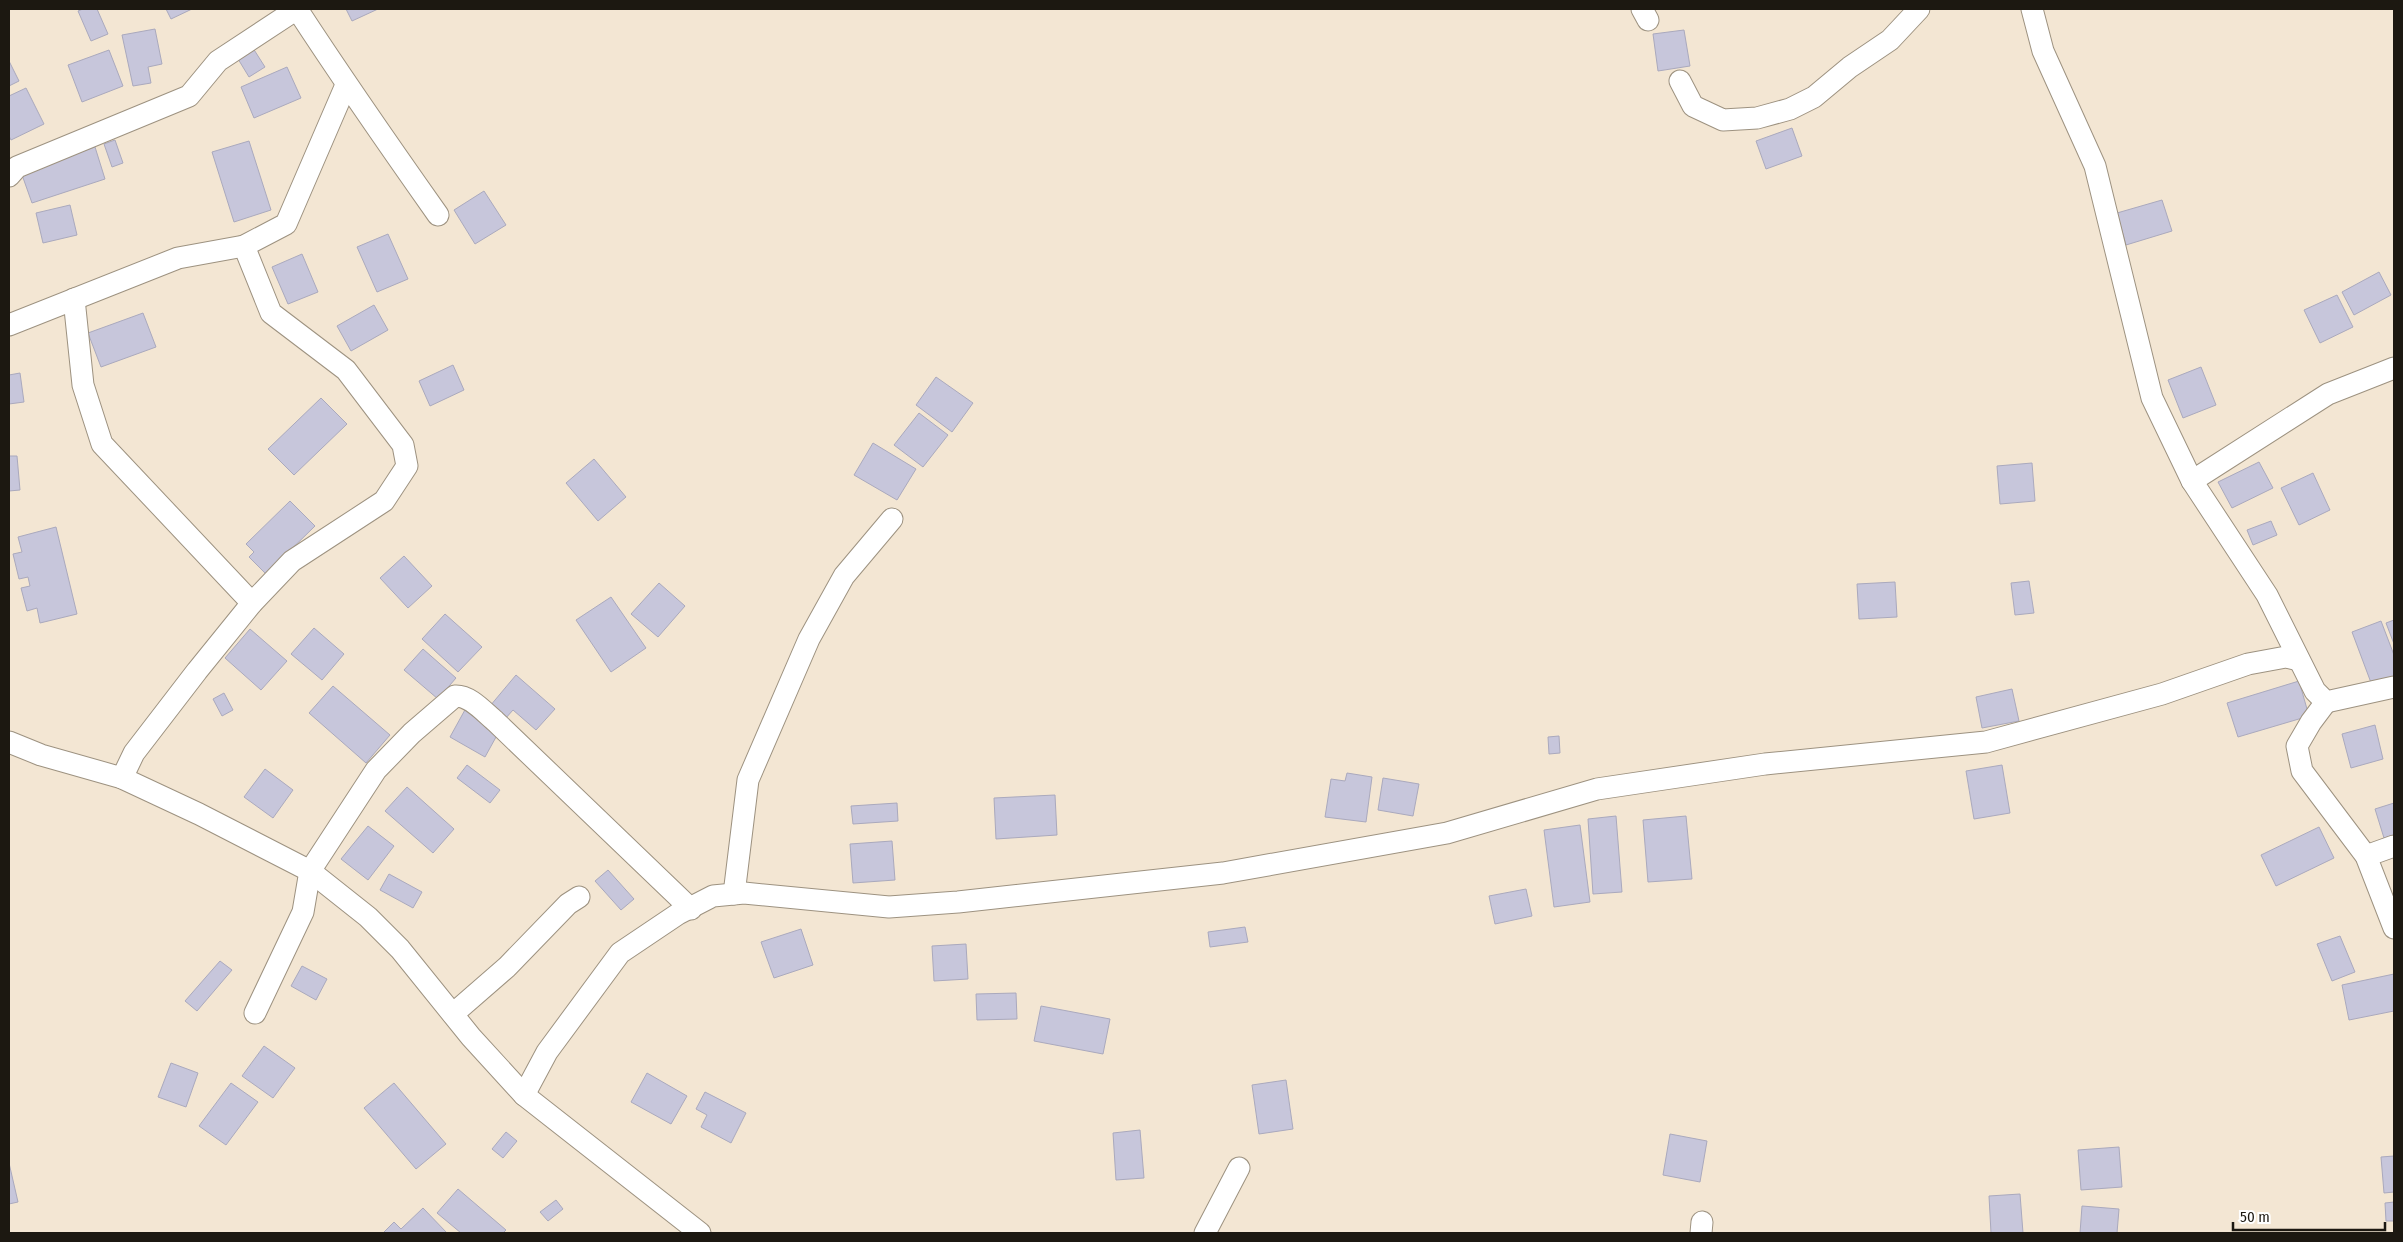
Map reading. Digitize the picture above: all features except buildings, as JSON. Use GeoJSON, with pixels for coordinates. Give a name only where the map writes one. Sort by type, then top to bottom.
{"type":"FeatureCollection","features":[{"type":"Feature","properties":{"kind":"street"},"geometry":{"type":"LineString","coordinates":[[9,176],[17,167],[189,96],[218,61],[297,9],[334,61],[346,84],[438,215]]}},
{"type":"Feature","properties":{"kind":"street"},"geometry":{"type":"LineString","coordinates":[[1680,81],[1693,106],[1724,120],[1757,118],[1790,109],[1814,97],[1850,67],[1890,40],[1919,9]]}},
{"type":"Feature","properties":{"kind":"street"},"geometry":{"type":"LineString","coordinates":[[2032,9],[2043,51],[2095,166],[2152,398],[2192,481],[2267,596],[2315,691],[2326,702]]}},
{"type":"Feature","properties":{"kind":"street"},"geometry":{"type":"LineString","coordinates":[[9,325],[178,258],[244,246],[286,224],[346,84]]}},
{"type":"Feature","properties":{"kind":"street"},"geometry":{"type":"LineString","coordinates":[[122,778],[134,753],[252,604],[292,561],[384,501],[407,466],[403,445],[346,370],[271,313],[244,246]]}},
{"type":"Feature","properties":{"kind":"street"},"geometry":{"type":"LineString","coordinates":[[74,299],[83,385],[102,444],[252,604]]}},
{"type":"Feature","properties":{"kind":"street"},"geometry":{"type":"LineString","coordinates":[[2192,481],[2328,394],[2394,368]]}},
{"type":"Feature","properties":{"kind":"street"},"geometry":{"type":"LineString","coordinates":[[734,894],[748,780],[809,640],[844,576],[892,519]]}},
{"type":"Feature","properties":{"kind":"street"},"geometry":{"type":"LineString","coordinates":[[524,1095],[546,1052],[620,952],[678,914],[691,909],[712,896],[734,894],[820,899],[889,907],[958,902],[1223,873],[1447,833],[1597,788],[1766,764],[1986,742],[2162,694],[2248,664],[2286,657],[2299,660]]}},
{"type":"Feature","properties":{"kind":"street"},"geometry":{"type":"LineString","coordinates":[[2394,687],[2326,702],[2311,722],[2297,746],[2302,771],[2366,856],[2394,928]]}},
{"type":"Feature","properties":{"kind":"street"},"geometry":{"type":"LineString","coordinates":[[255,1013],[303,912],[310,871],[376,770],[450,698],[461,696],[495,721],[691,909]]}},
{"type":"Feature","properties":{"kind":"street"},"geometry":{"type":"LineString","coordinates":[[9,742],[41,755],[122,778],[199,814],[310,871],[368,917],[400,948],[453,1014],[524,1095],[700,1233]]}},
{"type":"Feature","properties":{"kind":"street"},"geometry":{"type":"LineString","coordinates":[[2366,856],[2394,846]]}},
{"type":"Feature","properties":{"kind":"street"},"geometry":{"type":"LineString","coordinates":[[453,1014],[507,967],[568,904],[579,897]]}},
{"type":"Feature","properties":{"kind":"street"},"geometry":{"type":"LineString","coordinates":[[1205,1233],[1239,1168]]}}]}
